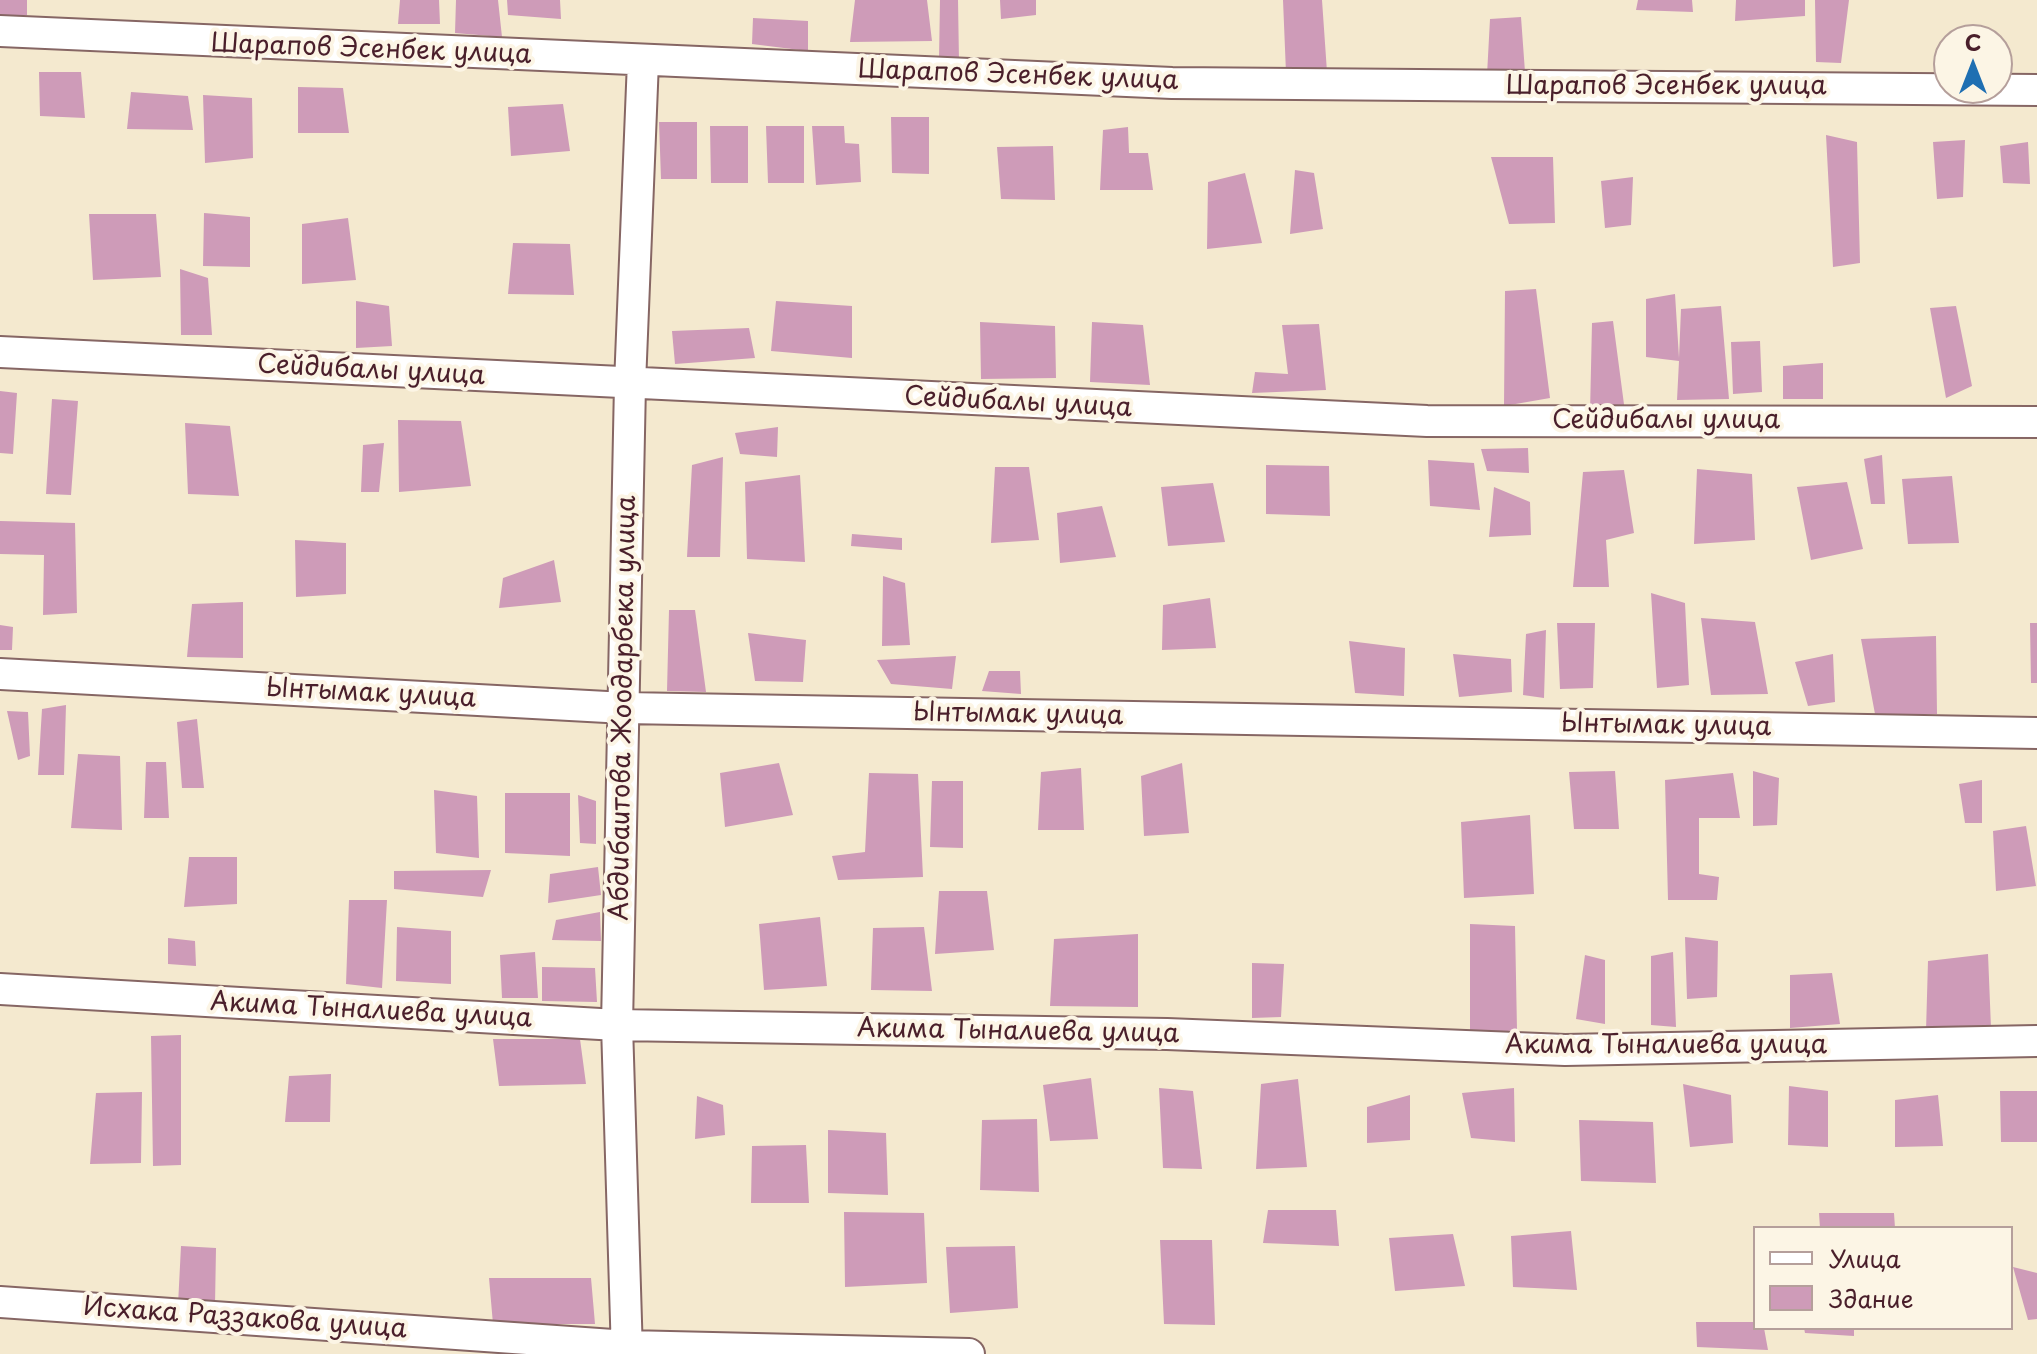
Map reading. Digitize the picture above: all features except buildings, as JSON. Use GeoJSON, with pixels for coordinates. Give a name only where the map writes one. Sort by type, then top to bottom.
{"type":"FeatureCollection","features":[{"type":"Feature","properties":{"kind":"street","name":"Шарапов Эсенбек улица"},"geometry":{"type":"LineString","coordinates":[[0,31],[1172,83],[2037,90]]}},
{"type":"Feature","properties":{"kind":"street","name":"Абдибаитова Жоодарбека улица"},"geometry":{"type":"LineString","coordinates":[[627,1350],[617,1025],[630,384],[643,61]]}},
{"type":"Feature","properties":{"kind":"street","name":"Сейдибалы улица"},"geometry":{"type":"LineString","coordinates":[[0,352],[1427,421],[2037,422]]}},
{"type":"Feature","properties":{"kind":"street","name":"Ынтымак улица"},"geometry":{"type":"LineString","coordinates":[[0,674],[625,708],[2037,733]]}},
{"type":"Feature","properties":{"kind":"street","name":"Акима Тыналиева улица"},"geometry":{"type":"LineString","coordinates":[[0,989],[617,1025],[1167,1034],[1565,1050],[2037,1041]]}},
{"type":"Feature","properties":{"kind":"street","name":"Исхака Раззакова улица"},"geometry":{"type":"LineString","coordinates":[[0,1302],[627,1350],[969,1354]]}}]}
